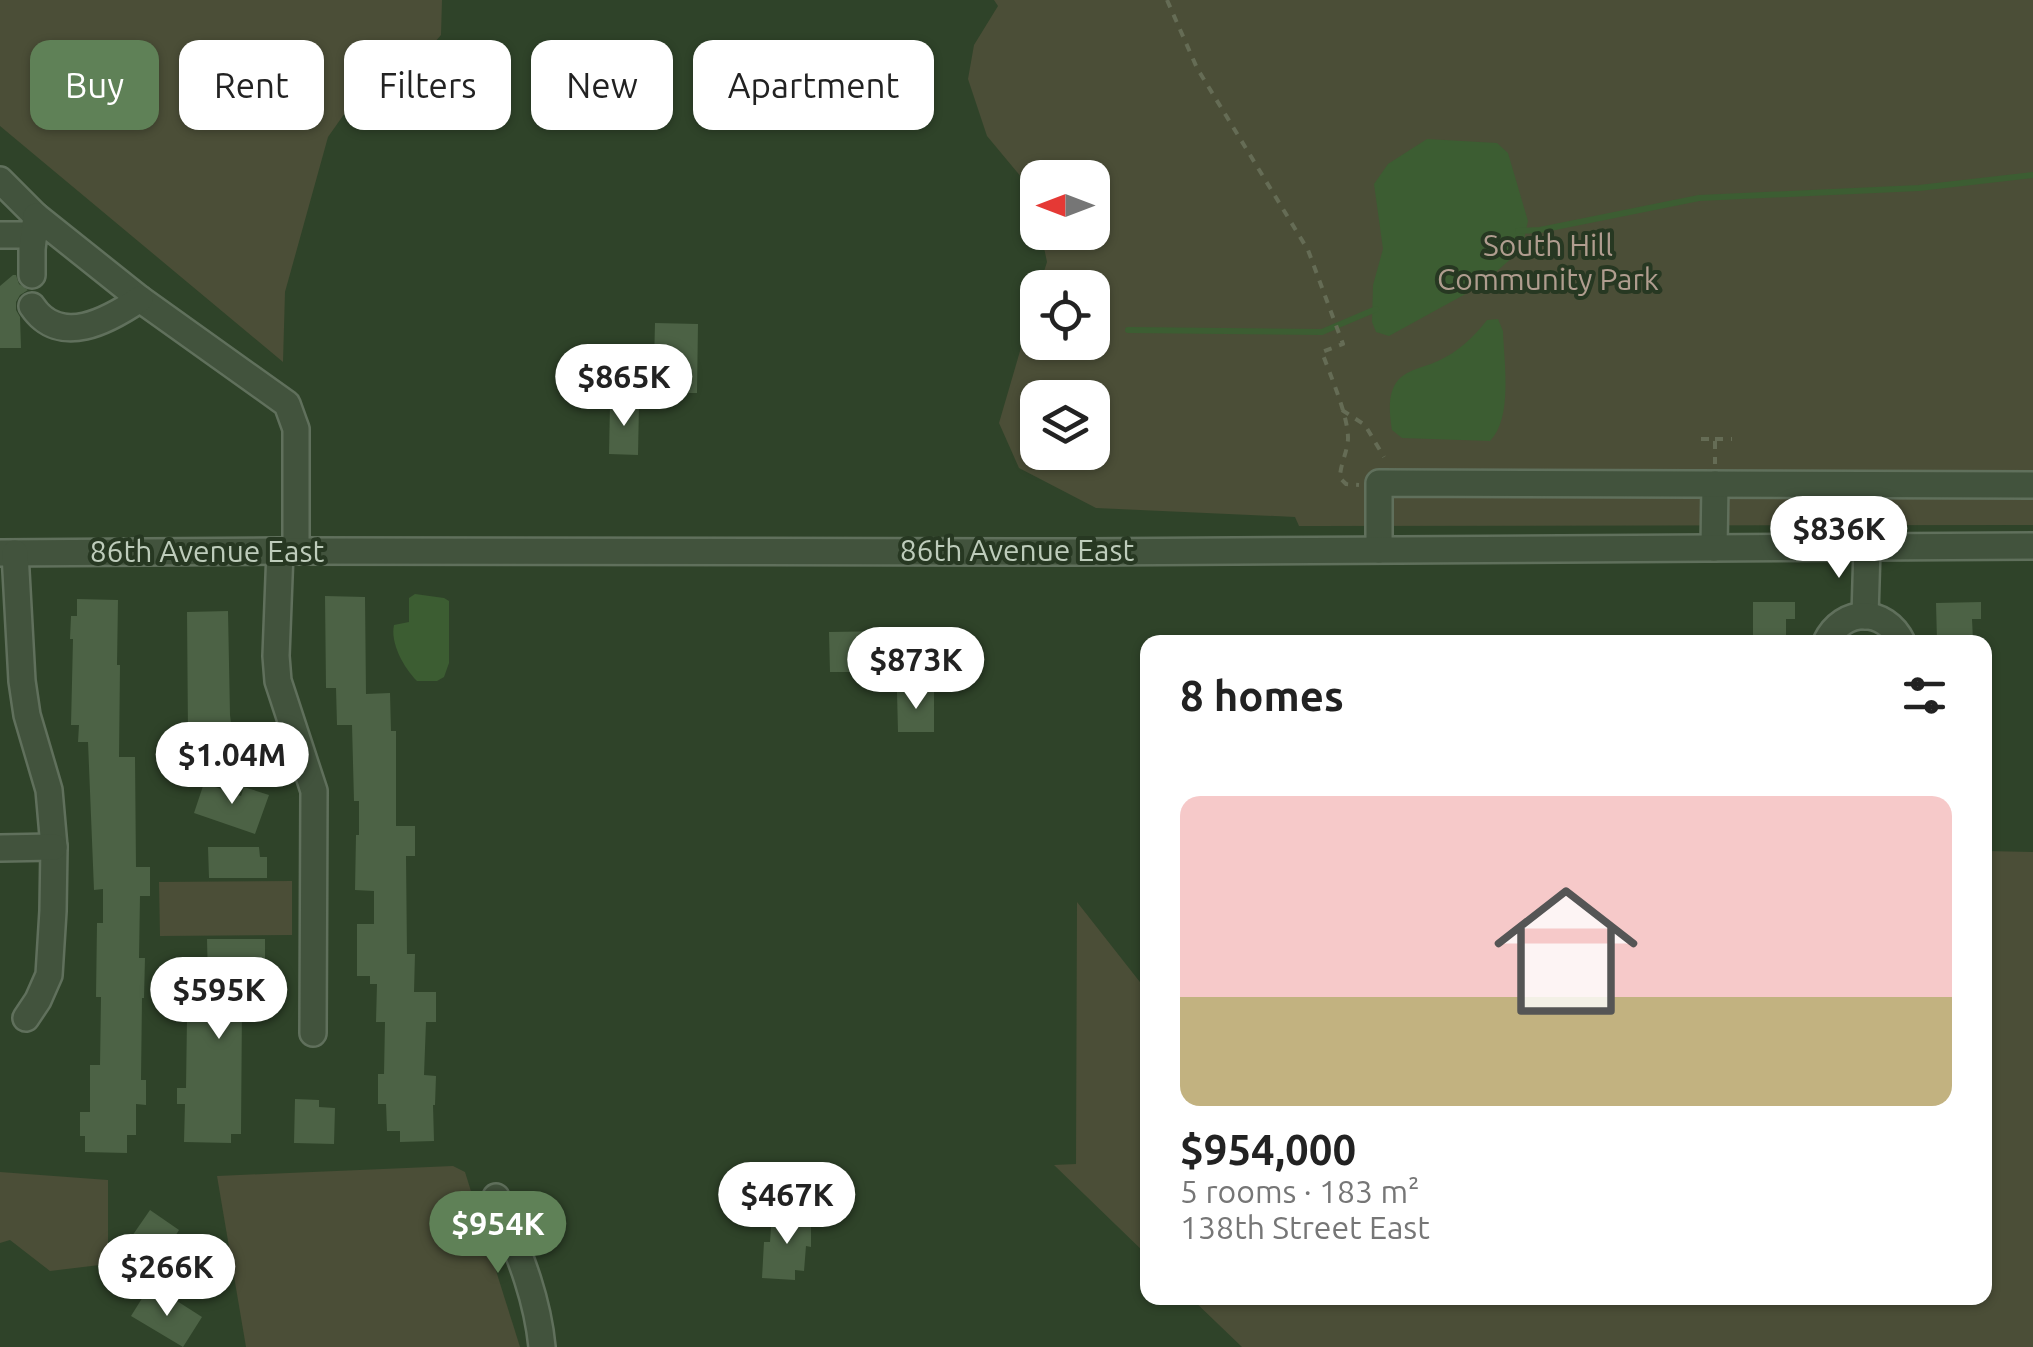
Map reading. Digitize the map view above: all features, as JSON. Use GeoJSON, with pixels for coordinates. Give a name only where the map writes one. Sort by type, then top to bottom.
{"type":"FeatureCollection","features":[{"type":"Feature","properties":{"kind":"street"},"geometry":{"type":"LineString","coordinates":[[0,180],[35,225],[287,404],[296,430],[276,656],[278,681],[314,792],[313,1033]]}},
{"type":"Feature","properties":{"kind":"street"},"geometry":{"type":"LineString","coordinates":[[0,235],[35,225]]}},
{"type":"Feature","properties":{"kind":"street"},"geometry":{"type":"LineString","coordinates":[[32,275],[35,225]]}},
{"type":"Feature","properties":{"kind":"street"},"geometry":{"type":"LineString","coordinates":[[32,306],[49,324],[66,328],[104,321],[140,299]]}},
{"type":"Feature","properties":{"kind":"street"},"geometry":{"type":"LineString","coordinates":[[1379,550],[1379,483],[2033,485]]}},
{"type":"Feature","properties":{"kind":"street"},"geometry":{"type":"LineString","coordinates":[[1714,548],[1715,484]]}},
{"type":"Feature","properties":{"kind":"street","name":"86th Avenue East"},"geometry":{"type":"LineString","coordinates":[[8,553],[2033,546]]}},
{"type":"Feature","properties":{"kind":"street"},"geometry":{"type":"LineString","coordinates":[[1865,616],[1867,548]]}},
{"type":"Feature","properties":{"kind":"street"},"geometry":{"type":"LineString","coordinates":[[8,553],[27,715],[49,790],[54,847],[49,975],[26,1018]]}},
{"type":"Feature","properties":{"kind":"street"},"geometry":{"type":"LineString","coordinates":[[1831,635],[1842,623],[1865,616],[1889,624],[1897,635]]}},
{"type":"Feature","properties":{"kind":"street"},"geometry":{"type":"LineString","coordinates":[[0,848],[54,847]]}},
{"type":"Feature","properties":{"kind":"street"},"geometry":{"type":"LineString","coordinates":[[496,1197],[529,1278],[542,1347]]}},
{"type":"Feature","properties":{"kind":"path"},"geometry":{"type":"LineString","coordinates":[[1167,0],[1197,68],[1308,250],[1344,344],[1322,352],[1340,402],[1348,440],[1340,478],[1346,484],[1379,483]]}},
{"type":"Feature","properties":{"kind":"path"},"geometry":{"type":"LineString","coordinates":[[1342,410],[1365,425],[1384,458]]}},
{"type":"Feature","properties":{"kind":"path"},"geometry":{"type":"LineString","coordinates":[[1700,439],[1732,439]]}},
{"type":"Feature","properties":{"kind":"path"},"geometry":{"type":"LineString","coordinates":[[1715,484],[1716,439]]}},
{"type":"Feature","properties":{"kind":"green space"},"geometry":{"type":"Polygon","coordinates":[[[0,0],[442,0],[441,35],[437,40],[344,40],[344,114],[328,137],[285,292],[283,362],[0,126],[0,0]]]}},
{"type":"Feature","properties":{"kind":"green space","name":"South Hill Community Park"},"geometry":{"type":"Polygon","coordinates":[[[994,0],[2033,0],[2033,525],[1299,526],[1295,517],[1096,508],[1023,470],[1110,470],[1110,380],[1020,380],[1020,469],[999,423],[1020,351],[1020,360],[1110,360],[1110,270],[1044,270],[1045,250],[1110,250],[1110,160],[1020,160],[1020,176],[987,136],[968,79],[974,45],[998,6],[994,0]]]}},
{"type":"Feature","properties":{"kind":"green space"},"geometry":{"type":"Polygon","coordinates":[[[1992,851],[2033,852],[2033,1347],[1242,1347],[1198,1305],[1992,1305],[1992,851]]]}},
{"type":"Feature","properties":{"kind":"green space"},"geometry":{"type":"Polygon","coordinates":[[[292,881],[292,935],[160,936],[159,882],[292,881]]]}},
{"type":"Feature","properties":{"kind":"green space"},"geometry":{"type":"Polygon","coordinates":[[[1077,902],[1140,982],[1140,1248],[1054,1165],[1076,1164],[1077,902]]]}},
{"type":"Feature","properties":{"kind":"green space"},"geometry":{"type":"Polygon","coordinates":[[[453,1166],[465,1172],[520,1347],[246,1347],[217,1176],[453,1166]]]}},
{"type":"Feature","properties":{"kind":"green space"},"geometry":{"type":"Polygon","coordinates":[[[0,1172],[108,1180],[108,1264],[50,1271],[10,1240],[0,1243],[0,1172]]]}},
{"type":"Feature","properties":{"kind":"shaded area"},"geometry":{"type":"Polygon","coordinates":[[[1427,139],[1497,143],[1508,153],[1528,221],[1522,249],[1480,286],[1389,336],[1376,332],[1372,322],[1373,285],[1383,249],[1374,184],[1388,164],[1427,139]]]}},
{"type":"Feature","properties":{"kind":"shaded area"},"geometry":{"type":"Polygon","coordinates":[[[1498,319],[1503,331],[1506,389],[1502,419],[1490,441],[1402,438],[1392,430],[1390,400],[1400,379],[1452,353],[1487,320],[1498,319]]]}},
{"type":"Feature","properties":{"kind":"shaded area"},"geometry":{"type":"Polygon","coordinates":[[[415,594],[449,601],[449,663],[444,677],[437,681],[417,681],[394,640],[394,625],[409,622],[409,598],[415,594]]]}},
{"type":"Feature","properties":{"kind":"building"},"geometry":{"type":"Polygon","coordinates":[[[13,275],[28,290],[16,302],[21,348],[0,348],[0,286],[13,275]]]}},
{"type":"Feature","properties":{"kind":"building"},"geometry":{"type":"Polygon","coordinates":[[[655,323],[698,324],[697,393],[677,393],[677,363],[654,363],[655,323]]]}},
{"type":"Feature","properties":{"kind":"building"},"geometry":{"type":"Polygon","coordinates":[[[610,404],[639,405],[638,455],[609,454],[610,404]]]}},
{"type":"Feature","properties":{"kind":"building"},"geometry":{"type":"Polygon","coordinates":[[[325,596],[365,597],[366,694],[390,693],[391,731],[396,731],[396,826],[415,826],[415,856],[406,856],[407,954],[415,954],[414,992],[436,992],[436,1022],[426,1022],[424,1075],[436,1076],[434,1141],[400,1142],[400,1131],[387,1131],[386,1104],[378,1104],[378,1074],[384,1074],[385,1022],[376,1022],[377,984],[370,984],[370,976],[357,976],[357,924],[374,924],[374,891],[355,890],[359,801],[354,801],[352,725],[337,725],[336,688],[326,688],[325,596]]]}},
{"type":"Feature","properties":{"kind":"building"},"geometry":{"type":"Polygon","coordinates":[[[77,599],[118,600],[119,757],[135,757],[136,867],[150,867],[150,896],[140,896],[139,958],[145,958],[141,1080],[146,1080],[146,1105],[136,1104],[136,1135],[127,1135],[127,1153],[85,1152],[85,1136],[80,1136],[80,1112],[90,1112],[90,1065],[100,1065],[97,923],[103,923],[103,889],[94,890],[88,742],[78,742],[79,725],[71,725],[71,616],[77,616],[77,599]]]}},
{"type":"Feature","properties":{"kind":"building"},"geometry":{"type":"Polygon","coordinates":[[[1753,602],[1795,602],[1795,619],[1786,619],[1786,635],[1753,635],[1753,602]]]}},
{"type":"Feature","properties":{"kind":"building"},"geometry":{"type":"Polygon","coordinates":[[[1981,602],[1981,619],[1972,619],[1973,635],[1937,635],[1936,603],[1981,602]]]}},
{"type":"Feature","properties":{"kind":"building"},"geometry":{"type":"Polygon","coordinates":[[[228,611],[230,715],[232,731],[240,731],[239,755],[181,754],[182,734],[188,734],[187,612],[228,611]]]}},
{"type":"Feature","properties":{"kind":"building"},"geometry":{"type":"Polygon","coordinates":[[[890,631],[891,683],[862,684],[862,672],[830,672],[829,632],[890,631]]]}},
{"type":"Feature","properties":{"kind":"building"},"geometry":{"type":"Polygon","coordinates":[[[897,692],[934,692],[934,732],[898,732],[897,692]]]}},
{"type":"Feature","properties":{"kind":"building"},"geometry":{"type":"Polygon","coordinates":[[[204,783],[241,796],[244,787],[269,795],[255,834],[194,813],[204,783]]]}},
{"type":"Feature","properties":{"kind":"building"},"geometry":{"type":"Polygon","coordinates":[[[208,847],[259,847],[260,857],[267,857],[267,878],[209,878],[208,847]]]}},
{"type":"Feature","properties":{"kind":"building"},"geometry":{"type":"Polygon","coordinates":[[[207,939],[265,939],[265,969],[251,969],[252,1004],[242,1005],[241,1134],[231,1134],[231,1143],[184,1142],[185,1104],[177,1104],[177,1088],[186,1088],[187,1018],[199,1019],[198,982],[208,982],[207,939]]]}},
{"type":"Feature","properties":{"kind":"building"},"geometry":{"type":"Polygon","coordinates":[[[295,1099],[319,1100],[319,1107],[335,1108],[334,1144],[294,1143],[295,1099]]]}},
{"type":"Feature","properties":{"kind":"building"},"geometry":{"type":"Polygon","coordinates":[[[150,1210],[179,1230],[160,1260],[130,1239],[150,1210]]]}},
{"type":"Feature","properties":{"kind":"building"},"geometry":{"type":"Polygon","coordinates":[[[772,1214],[811,1216],[811,1247],[806,1246],[804,1271],[795,1270],[795,1280],[762,1278],[764,1242],[770,1242],[772,1214]]]}},
{"type":"Feature","properties":{"kind":"building"},"geometry":{"type":"Polygon","coordinates":[[[146,1292],[172,1309],[177,1301],[202,1317],[183,1347],[131,1316],[146,1292]]]}},
{"type":"Feature","properties":{"kind":"waterway"},"geometry":{"type":"LineString","coordinates":[[1518,231],[1699,198],[1919,188],[2033,175]]}},
{"type":"Feature","properties":{"kind":"waterway"},"geometry":{"type":"LineString","coordinates":[[1128,330],[1322,332],[1376,309]]}}]}
